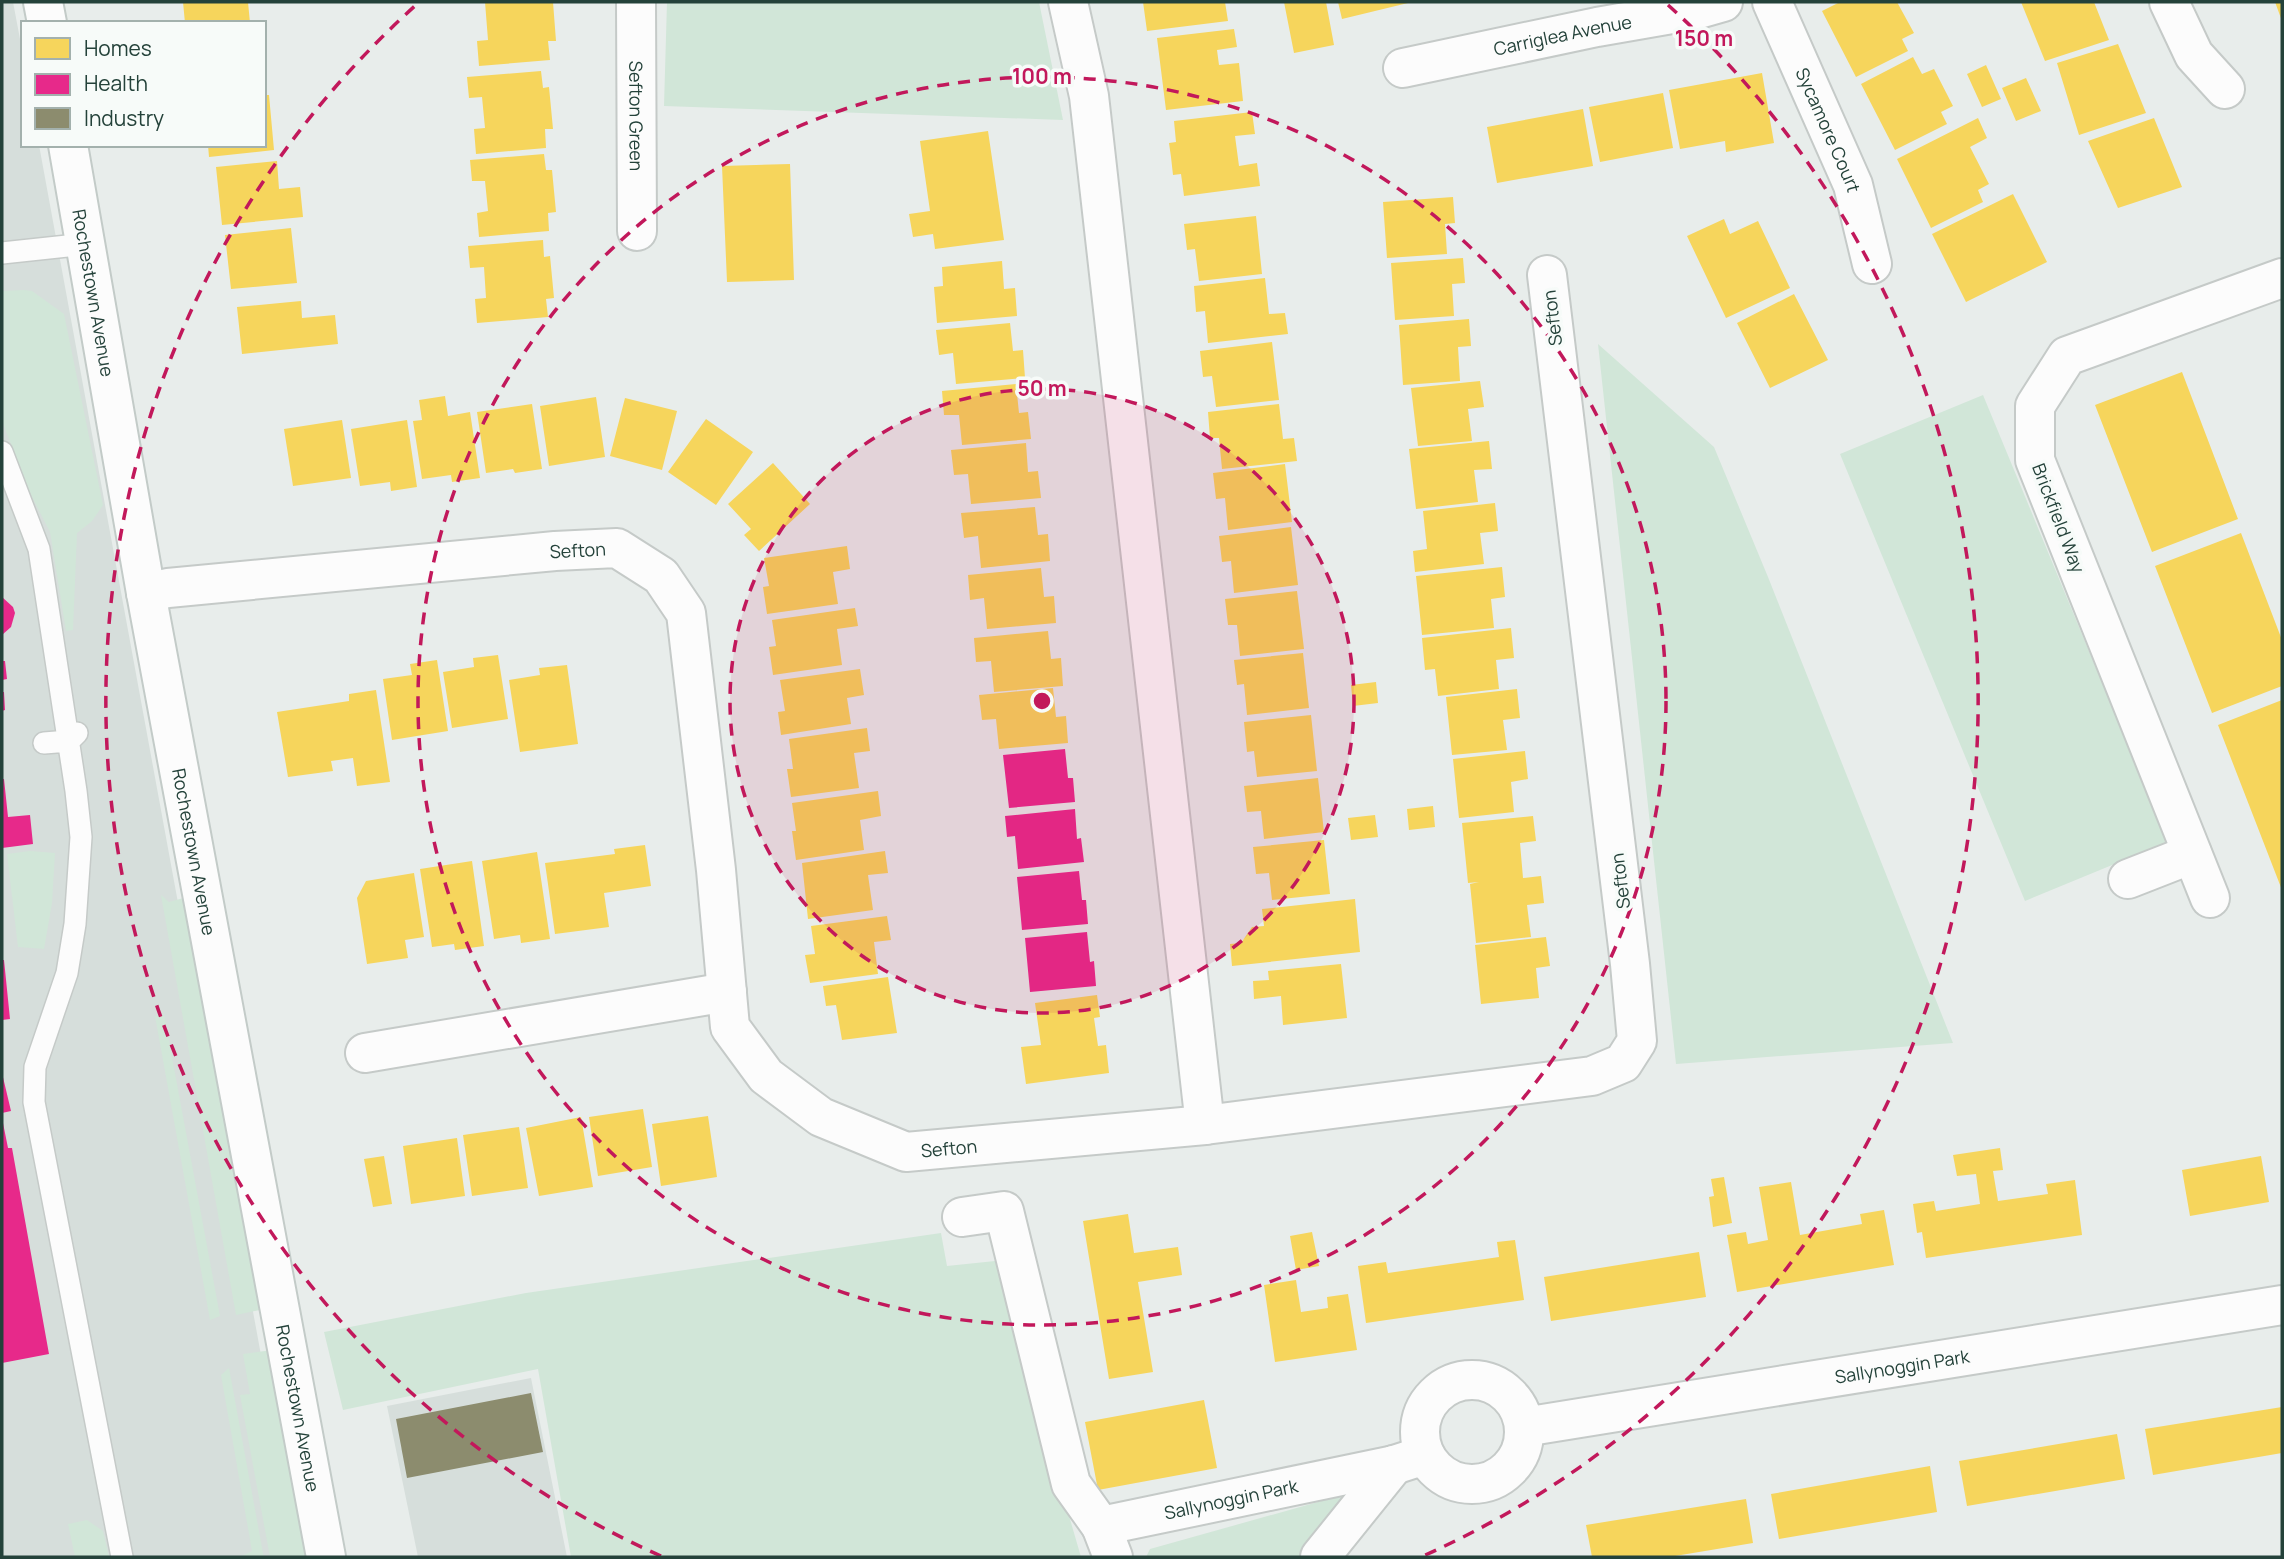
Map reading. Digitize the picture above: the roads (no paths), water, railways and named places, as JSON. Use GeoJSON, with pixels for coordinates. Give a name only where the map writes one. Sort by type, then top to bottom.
{"type":"FeatureCollection","features":[{"type":"Feature","properties":{"kind":"street"},"geometry":{"type":"LineString","coordinates":[[43,2],[47,21]]}},
{"type":"Feature","properties":{"kind":"street","name":"Sefton Green"},"geometry":{"type":"LineString","coordinates":[[636,2],[637,231]]}},
{"type":"Feature","properties":{"kind":"street"},"geometry":{"type":"LineString","coordinates":[[1068,2],[1089,96],[1205,1125]]}},
{"type":"Feature","properties":{"kind":"street","name":"Carriglea Avenue"},"geometry":{"type":"LineString","coordinates":[[1403,68],[1597,27],[1695,10],[1723,2]]}},
{"type":"Feature","properties":{"kind":"street","name":"Sycamore Court"},"geometry":{"type":"LineString","coordinates":[[1772,2],[1853,185],[1871,264]]}},
{"type":"Feature","properties":{"kind":"street"},"geometry":{"type":"LineString","coordinates":[[2169,2],[2194,55],[2225,89]]}},
{"type":"Feature","properties":{"kind":"street","name":"Rochestown Avenue"},"geometry":{"type":"LineString","coordinates":[[68,147],[146,593],[326,1557]]}},
{"type":"Feature","properties":{"kind":"street","name":"Sefton"},"geometry":{"type":"LineString","coordinates":[[146,593],[168,588],[542,552],[617,548],[661,576],[686,614],[715,856],[730,1027],[766,1076],[821,1117],[906,1152],[1205,1125],[1592,1076],[1623,1063],[1637,1041],[1629,950],[1547,275]]}},
{"type":"Feature","properties":{"kind":"street","name":"Brickfield Way"},"geometry":{"type":"LineString","coordinates":[[2210,898],[2035,460],[2035,406],[2067,356],[2282,278]]}},
{"type":"Feature","properties":{"kind":"street"},"geometry":{"type":"LineString","coordinates":[[2128,879],[2192,854]]}},
{"type":"Feature","properties":{"kind":"street"},"geometry":{"type":"LineString","coordinates":[[365,1053],[727,992]]}},
{"type":"Feature","properties":{"kind":"street"},"geometry":{"type":"LineString","coordinates":[[962,1217],[1004,1211],[1071,1484],[1107,1542]]}},
{"type":"Feature","properties":{"kind":"street","name":"Sallynoggin Park"},"geometry":{"type":"LineString","coordinates":[[1524,1427],[2282,1305]]}},
{"type":"Feature","properties":{"kind":"street"},"geometry":{"type":"LineString","coordinates":[[1320,1557],[1409,1460],[1420,1438],[1420,1421],[1437,1392],[1452,1383],[1469,1380],[1486,1382],[1514,1401],[1524,1427],[1520,1451],[1512,1465],[1499,1477],[1483,1483],[1466,1484],[1409,1460]]}},
{"type":"Feature","properties":{"kind":"street","name":"Sallynoggin Park"},"geometry":{"type":"LineString","coordinates":[[1107,1542],[1409,1460]]}},
{"type":"Feature","properties":{"kind":"lane"},"geometry":{"type":"LineString","coordinates":[[2,253],[86,244]]}},
{"type":"Feature","properties":{"kind":"lane"},"geometry":{"type":"LineString","coordinates":[[2,452],[39,549],[74,736],[81,837],[80,873],[68,973],[35,1067],[34,1102],[59,1265],[95,1455],[122,1557]]}},
{"type":"Feature","properties":{"kind":"lane"},"geometry":{"type":"LineString","coordinates":[[44,743],[74,736]]}}]}
